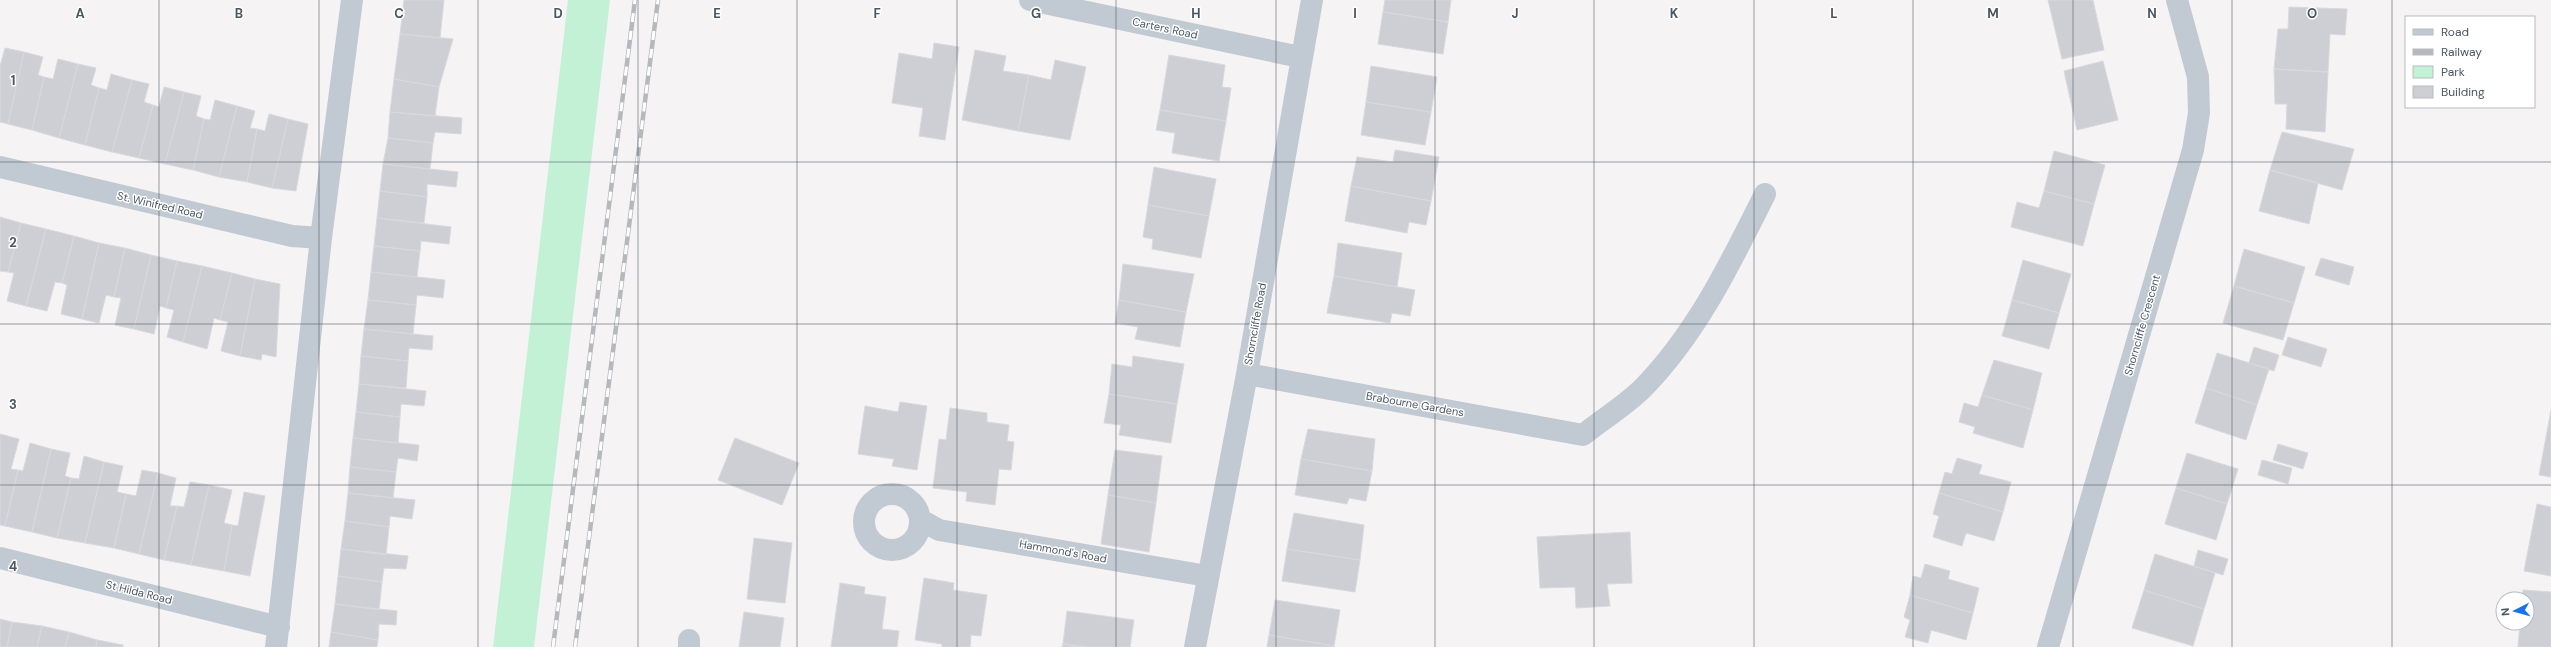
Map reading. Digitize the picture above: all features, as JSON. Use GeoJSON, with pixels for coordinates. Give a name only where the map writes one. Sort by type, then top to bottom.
{"type":"FeatureCollection","features":[{"type":"Feature","properties":{"kind":"street"},"geometry":{"type":"LineString","coordinates":[[278,637],[321,238],[352,0]]}},
{"type":"Feature","properties":{"kind":"street","name":"Carters Road"},"geometry":{"type":"LineString","coordinates":[[1030,0],[1300,57]]}},
{"type":"Feature","properties":{"kind":"street","name":"Shorncliffe Road"},"geometry":{"type":"LineString","coordinates":[[1195,647],[1206,576],[1247,374],[1300,57],[1312,0]]}},
{"type":"Feature","properties":{"kind":"street","name":"Shorncliffe Crescent"},"geometry":{"type":"LineString","coordinates":[[2048,647],[2193,150],[2199,113],[2198,77],[2191,44],[2177,0]]}},
{"type":"Feature","properties":{"kind":"street","name":"St. Winifred Road"},"geometry":{"type":"LineString","coordinates":[[0,167],[292,236],[321,238]]}},
{"type":"Feature","properties":{"kind":"street","name":"Brabourne Gardens"},"geometry":{"type":"LineString","coordinates":[[1247,374],[1583,435],[1642,389],[1670,358],[1704,308],[1765,194]]}},
{"type":"Feature","properties":{"kind":"street","name":"Hammond's Road"},"geometry":{"type":"LineString","coordinates":[[921,520],[939,530],[1206,576]]}},
{"type":"Feature","properties":{"kind":"street","name":"St Hilda Road"},"geometry":{"type":"LineString","coordinates":[[0,558],[278,637]]}},
{"type":"Feature","properties":{"kind":"green space"},"geometry":{"type":"Polygon","coordinates":[[[568,0],[610,0],[534,647],[493,647],[568,0]]]}},
{"type":"Feature","properties":{"kind":"building"},"geometry":{"type":"Polygon","coordinates":[[[404,0],[444,0],[440,38],[400,34],[404,0]]]}},
{"type":"Feature","properties":{"kind":"building"},"geometry":{"type":"Polygon","coordinates":[[[1385,0],[1451,0],[1448,22],[1383,12],[1385,0]]]}},
{"type":"Feature","properties":{"kind":"building"},"geometry":{"type":"Polygon","coordinates":[[[2048,0],[2093,0],[2104,50],[2062,59],[2048,0]]]}},
{"type":"Feature","properties":{"kind":"building"},"geometry":{"type":"Polygon","coordinates":[[[2289,7],[2347,9],[2345,35],[2330,34],[2328,72],[2274,69],[2278,29],[2288,29],[2289,7]]]}},
{"type":"Feature","properties":{"kind":"building"},"geometry":{"type":"Polygon","coordinates":[[[1383,12],[1448,22],[1443,54],[1378,44],[1383,12]]]}},
{"type":"Feature","properties":{"kind":"building"},"geometry":{"type":"Polygon","coordinates":[[[400,34],[453,39],[439,87],[394,79],[400,34]]]}},
{"type":"Feature","properties":{"kind":"building"},"geometry":{"type":"Polygon","coordinates":[[[934,43],[959,47],[945,140],[919,136],[923,108],[892,103],[899,53],[932,59],[934,43]]]}},
{"type":"Feature","properties":{"kind":"building"},"geometry":{"type":"Polygon","coordinates":[[[5,48],[24,52],[8,124],[0,122],[0,66],[5,48]]]}},
{"type":"Feature","properties":{"kind":"building"},"geometry":{"type":"Polygon","coordinates":[[[975,50],[1006,56],[1003,71],[1029,75],[1018,131],[962,120],[975,50]]]}},
{"type":"Feature","properties":{"kind":"building"},"geometry":{"type":"Polygon","coordinates":[[[24,52],[43,57],[38,75],[44,77],[32,130],[8,124],[24,52]]]}},
{"type":"Feature","properties":{"kind":"building"},"geometry":{"type":"Polygon","coordinates":[[[1169,55],[1225,65],[1222,87],[1231,88],[1226,121],[1160,110],[1169,55]]]}},
{"type":"Feature","properties":{"kind":"building"},"geometry":{"type":"Polygon","coordinates":[[[58,59],[78,64],[59,138],[32,130],[44,77],[53,79],[58,59]]]}},
{"type":"Feature","properties":{"kind":"building"},"geometry":{"type":"Polygon","coordinates":[[[1055,60],[1086,67],[1070,140],[1018,131],[1029,75],[1051,80],[1055,60]]]}},
{"type":"Feature","properties":{"kind":"building"},"geometry":{"type":"Polygon","coordinates":[[[2103,61],[2118,120],[2077,130],[2064,71],[2103,61]]]}},
{"type":"Feature","properties":{"kind":"building"},"geometry":{"type":"Polygon","coordinates":[[[78,64],[96,68],[91,85],[99,88],[85,145],[59,138],[78,64]]]}},
{"type":"Feature","properties":{"kind":"building"},"geometry":{"type":"Polygon","coordinates":[[[1371,66],[1437,77],[1431,112],[1366,102],[1371,66]]]}},
{"type":"Feature","properties":{"kind":"building"},"geometry":{"type":"Polygon","coordinates":[[[2274,69],[2328,72],[2325,132],[2286,129],[2287,104],[2275,104],[2274,69]]]}},
{"type":"Feature","properties":{"kind":"building"},"geometry":{"type":"Polygon","coordinates":[[[111,74],[132,80],[112,152],[85,145],[99,88],[107,90],[111,74]]]}},
{"type":"Feature","properties":{"kind":"building"},"geometry":{"type":"Polygon","coordinates":[[[394,79],[439,87],[435,116],[390,112],[394,79]]]}},
{"type":"Feature","properties":{"kind":"building"},"geometry":{"type":"Polygon","coordinates":[[[132,80],[149,84],[144,102],[153,105],[139,158],[112,152],[132,80]]]}},
{"type":"Feature","properties":{"kind":"building"},"geometry":{"type":"Polygon","coordinates":[[[164,87],[184,92],[165,164],[139,158],[153,105],[159,107],[164,87]]]}},
{"type":"Feature","properties":{"kind":"building"},"geometry":{"type":"Polygon","coordinates":[[[184,92],[201,96],[196,116],[204,119],[193,170],[165,164],[184,92]]]}},
{"type":"Feature","properties":{"kind":"building"},"geometry":{"type":"Polygon","coordinates":[[[215,100],[237,106],[219,177],[193,170],[204,119],[210,120],[215,100]]]}},
{"type":"Feature","properties":{"kind":"building"},"geometry":{"type":"Polygon","coordinates":[[[1366,102],[1431,112],[1425,145],[1361,135],[1366,102]]]}},
{"type":"Feature","properties":{"kind":"building"},"geometry":{"type":"Polygon","coordinates":[[[237,106],[255,111],[250,128],[257,129],[247,182],[219,177],[237,106]]]}},
{"type":"Feature","properties":{"kind":"building"},"geometry":{"type":"Polygon","coordinates":[[[1160,110],[1226,121],[1219,161],[1172,153],[1175,133],[1156,130],[1160,110]]]}},
{"type":"Feature","properties":{"kind":"building"},"geometry":{"type":"Polygon","coordinates":[[[390,112],[462,118],[461,134],[435,132],[433,143],[388,138],[390,112]]]}},
{"type":"Feature","properties":{"kind":"building"},"geometry":{"type":"Polygon","coordinates":[[[269,114],[288,119],[272,188],[247,182],[257,129],[265,131],[269,114]]]}},
{"type":"Feature","properties":{"kind":"building"},"geometry":{"type":"Polygon","coordinates":[[[288,119],[308,124],[296,191],[272,188],[288,119]]]}},
{"type":"Feature","properties":{"kind":"building"},"geometry":{"type":"Polygon","coordinates":[[[2282,132],[2354,149],[2342,190],[2270,170],[2282,132]]]}},
{"type":"Feature","properties":{"kind":"building"},"geometry":{"type":"Polygon","coordinates":[[[388,138],[433,143],[430,169],[383,164],[388,138]]]}},
{"type":"Feature","properties":{"kind":"building"},"geometry":{"type":"Polygon","coordinates":[[[1395,150],[1439,157],[1431,201],[1351,186],[1357,157],[1393,162],[1395,150]]]}},
{"type":"Feature","properties":{"kind":"building"},"geometry":{"type":"Polygon","coordinates":[[[2054,151],[2105,165],[2094,204],[2044,191],[2054,151]]]}},
{"type":"Feature","properties":{"kind":"building"},"geometry":{"type":"Polygon","coordinates":[[[383,164],[458,172],[456,187],[427,184],[427,197],[380,191],[383,164]]]}},
{"type":"Feature","properties":{"kind":"building"},"geometry":{"type":"Polygon","coordinates":[[[1154,167],[1216,179],[1209,216],[1148,205],[1154,167]]]}},
{"type":"Feature","properties":{"kind":"building"},"geometry":{"type":"Polygon","coordinates":[[[2270,170],[2318,183],[2309,224],[2259,211],[2270,170]]]}},
{"type":"Feature","properties":{"kind":"building"},"geometry":{"type":"Polygon","coordinates":[[[1351,186],[1431,201],[1426,225],[1409,222],[1407,233],[1345,221],[1351,186]]]}},
{"type":"Feature","properties":{"kind":"building"},"geometry":{"type":"Polygon","coordinates":[[[380,191],[427,197],[424,223],[377,218],[380,191]]]}},
{"type":"Feature","properties":{"kind":"building"},"geometry":{"type":"Polygon","coordinates":[[[2044,191],[2094,204],[2083,246],[2011,227],[2017,202],[2039,208],[2044,191]]]}},
{"type":"Feature","properties":{"kind":"building"},"geometry":{"type":"Polygon","coordinates":[[[1148,205],[1209,216],[1201,258],[1152,249],[1153,239],[1143,237],[1148,205]]]}},
{"type":"Feature","properties":{"kind":"building"},"geometry":{"type":"Polygon","coordinates":[[[0,217],[21,223],[8,272],[0,271],[0,217]]]}},
{"type":"Feature","properties":{"kind":"building"},"geometry":{"type":"Polygon","coordinates":[[[377,218],[451,227],[449,244],[421,241],[420,251],[374,246],[377,218]]]}},
{"type":"Feature","properties":{"kind":"building"},"geometry":{"type":"Polygon","coordinates":[[[21,223],[46,229],[26,306],[7,301],[14,273],[8,272],[21,223]]]}},
{"type":"Feature","properties":{"kind":"building"},"geometry":{"type":"Polygon","coordinates":[[[46,229],[74,236],[62,283],[55,282],[47,311],[26,306],[46,229]]]}},
{"type":"Feature","properties":{"kind":"building"},"geometry":{"type":"Polygon","coordinates":[[[74,236],[99,243],[82,319],[61,314],[67,285],[62,283],[74,236]]]}},
{"type":"Feature","properties":{"kind":"building"},"geometry":{"type":"Polygon","coordinates":[[[99,243],[125,248],[114,297],[106,295],[99,323],[82,319],[99,243]]]}},
{"type":"Feature","properties":{"kind":"building"},"geometry":{"type":"Polygon","coordinates":[[[1338,243],[1402,253],[1397,287],[1334,276],[1338,243]]]}},
{"type":"Feature","properties":{"kind":"building"},"geometry":{"type":"Polygon","coordinates":[[[374,246],[420,251],[417,277],[371,272],[374,246]]]}},
{"type":"Feature","properties":{"kind":"building"},"geometry":{"type":"Polygon","coordinates":[[[125,248],[151,255],[134,329],[115,325],[121,298],[114,297],[125,248]]]}},
{"type":"Feature","properties":{"kind":"building"},"geometry":{"type":"Polygon","coordinates":[[[2244,249],[2305,267],[2294,303],[2234,286],[2244,249]]]}},
{"type":"Feature","properties":{"kind":"building"},"geometry":{"type":"Polygon","coordinates":[[[151,255],[177,261],[166,308],[160,306],[154,334],[134,329],[151,255]]]}},
{"type":"Feature","properties":{"kind":"building"},"geometry":{"type":"Polygon","coordinates":[[[2321,258],[2354,267],[2349,285],[2315,275],[2321,258]]]}},
{"type":"Feature","properties":{"kind":"building"},"geometry":{"type":"Polygon","coordinates":[[[2023,260],[2071,274],[2059,313],[2012,300],[2023,260]]]}},
{"type":"Feature","properties":{"kind":"building"},"geometry":{"type":"Polygon","coordinates":[[[177,261],[202,266],[183,342],[167,337],[174,310],[166,308],[177,261]]]}},
{"type":"Feature","properties":{"kind":"building"},"geometry":{"type":"Polygon","coordinates":[[[1123,264],[1194,274],[1186,312],[1119,300],[1123,264]]]}},
{"type":"Feature","properties":{"kind":"building"},"geometry":{"type":"Polygon","coordinates":[[[202,266],[232,273],[220,320],[214,318],[207,349],[183,342],[202,266]]]}},
{"type":"Feature","properties":{"kind":"building"},"geometry":{"type":"Polygon","coordinates":[[[371,272],[445,280],[443,298],[417,295],[416,305],[368,300],[371,272]]]}},
{"type":"Feature","properties":{"kind":"building"},"geometry":{"type":"Polygon","coordinates":[[[232,273],[255,279],[240,356],[221,351],[228,322],[220,320],[232,273]]]}},
{"type":"Feature","properties":{"kind":"building"},"geometry":{"type":"Polygon","coordinates":[[[1334,276],[1415,290],[1410,316],[1392,313],[1390,323],[1327,313],[1334,276]]]}},
{"type":"Feature","properties":{"kind":"building"},"geometry":{"type":"Polygon","coordinates":[[[255,279],[280,284],[276,357],[262,354],[261,360],[240,356],[255,279]]]}},
{"type":"Feature","properties":{"kind":"building"},"geometry":{"type":"Polygon","coordinates":[[[2234,286],[2294,303],[2283,340],[2223,323],[2234,286]]]}},
{"type":"Feature","properties":{"kind":"building"},"geometry":{"type":"Polygon","coordinates":[[[368,300],[416,305],[413,334],[364,329],[368,300]]]}},
{"type":"Feature","properties":{"kind":"building"},"geometry":{"type":"Polygon","coordinates":[[[1119,300],[1186,312],[1180,347],[1135,339],[1138,327],[1115,323],[1119,300]]]}},
{"type":"Feature","properties":{"kind":"building"},"geometry":{"type":"Polygon","coordinates":[[[2012,300],[2059,313],[2049,349],[2002,336],[2012,300]]]}},
{"type":"Feature","properties":{"kind":"building"},"geometry":{"type":"Polygon","coordinates":[[[364,329],[433,336],[432,350],[409,348],[408,361],[361,356],[364,329]]]}},
{"type":"Feature","properties":{"kind":"building"},"geometry":{"type":"Polygon","coordinates":[[[2288,337],[2327,349],[2321,367],[2282,355],[2288,337]]]}},
{"type":"Feature","properties":{"kind":"building"},"geometry":{"type":"Polygon","coordinates":[[[2254,347],[2279,355],[2274,371],[2249,363],[2254,347]]]}},
{"type":"Feature","properties":{"kind":"building"},"geometry":{"type":"Polygon","coordinates":[[[2217,353],[2269,369],[2257,405],[2206,388],[2217,353]]]}},
{"type":"Feature","properties":{"kind":"building"},"geometry":{"type":"Polygon","coordinates":[[[361,356],[408,361],[406,388],[359,384],[361,356]]]}},
{"type":"Feature","properties":{"kind":"building"},"geometry":{"type":"Polygon","coordinates":[[[1133,356],[1184,364],[1177,404],[1109,394],[1112,364],[1132,367],[1133,356]]]}},
{"type":"Feature","properties":{"kind":"building"},"geometry":{"type":"Polygon","coordinates":[[[1994,360],[2042,373],[2033,410],[1982,395],[1994,360]]]}},
{"type":"Feature","properties":{"kind":"building"},"geometry":{"type":"Polygon","coordinates":[[[359,384],[426,391],[424,406],[401,404],[400,417],[356,412],[359,384]]]}},
{"type":"Feature","properties":{"kind":"building"},"geometry":{"type":"Polygon","coordinates":[[[2206,388],[2257,405],[2246,440],[2195,423],[2206,388]]]}},
{"type":"Feature","properties":{"kind":"building"},"geometry":{"type":"Polygon","coordinates":[[[1109,394],[1177,404],[1171,443],[1119,435],[1121,425],[1104,423],[1109,394]]]}},
{"type":"Feature","properties":{"kind":"building"},"geometry":{"type":"Polygon","coordinates":[[[1982,395],[2033,410],[2023,448],[1973,433],[1975,427],[1959,422],[1964,403],[1978,407],[1982,395]]]}},
{"type":"Feature","properties":{"kind":"building"},"geometry":{"type":"Polygon","coordinates":[[[900,402],[927,406],[917,470],[892,466],[894,459],[858,454],[865,406],[898,412],[900,402]]]}},
{"type":"Feature","properties":{"kind":"building"},"geometry":{"type":"Polygon","coordinates":[[[950,408],[987,413],[987,422],[1009,425],[1007,441],[1014,442],[1011,470],[999,469],[995,505],[966,501],[967,492],[933,488],[939,439],[946,440],[950,408]]]}},
{"type":"Feature","properties":{"kind":"building"},"geometry":{"type":"Polygon","coordinates":[[[2551,410],[2551,477],[2539,475],[2551,410]]]}},
{"type":"Feature","properties":{"kind":"building"},"geometry":{"type":"Polygon","coordinates":[[[356,412],[400,417],[398,443],[353,438],[356,412]]]}},
{"type":"Feature","properties":{"kind":"building"},"geometry":{"type":"Polygon","coordinates":[[[1308,429],[1375,439],[1372,471],[1301,459],[1308,429]]]}},
{"type":"Feature","properties":{"kind":"building"},"geometry":{"type":"Polygon","coordinates":[[[0,434],[19,439],[11,469],[18,470],[5,526],[0,525],[0,434]]]}},
{"type":"Feature","properties":{"kind":"building"},"geometry":{"type":"Polygon","coordinates":[[[353,438],[419,445],[417,461],[398,458],[396,472],[350,467],[353,438]]]}},
{"type":"Feature","properties":{"kind":"building"},"geometry":{"type":"Polygon","coordinates":[[[735,438],[799,463],[782,505],[718,480],[735,438]]]}},
{"type":"Feature","properties":{"kind":"building"},"geometry":{"type":"Polygon","coordinates":[[[30,443],[51,449],[32,532],[5,526],[18,470],[23,471],[30,443]]]}},
{"type":"Feature","properties":{"kind":"building"},"geometry":{"type":"Polygon","coordinates":[[[2278,444],[2308,453],[2303,469],[2273,460],[2278,444]]]}},
{"type":"Feature","properties":{"kind":"building"},"geometry":{"type":"Polygon","coordinates":[[[51,449],[70,453],[65,476],[71,478],[57,538],[32,532],[51,449]]]}},
{"type":"Feature","properties":{"kind":"building"},"geometry":{"type":"Polygon","coordinates":[[[1115,450],[1162,456],[1156,503],[1108,495],[1115,450]]]}},
{"type":"Feature","properties":{"kind":"building"},"geometry":{"type":"Polygon","coordinates":[[[2187,453],[2238,469],[2227,504],[2176,488],[2187,453]]]}},
{"type":"Feature","properties":{"kind":"building"},"geometry":{"type":"Polygon","coordinates":[[[84,456],[104,462],[85,543],[57,538],[71,478],[79,479],[84,456]]]}},
{"type":"Feature","properties":{"kind":"building"},"geometry":{"type":"Polygon","coordinates":[[[1957,458],[1982,465],[1979,474],[2011,482],[2003,512],[1939,493],[1945,472],[1952,474],[1957,458]]]}},
{"type":"Feature","properties":{"kind":"building"},"geometry":{"type":"Polygon","coordinates":[[[1301,459],[1372,471],[1366,501],[1349,498],[1347,504],[1295,495],[1301,459]]]}},
{"type":"Feature","properties":{"kind":"building"},"geometry":{"type":"Polygon","coordinates":[[[2262,460],[2292,468],[2288,484],[2258,475],[2262,460]]]}},
{"type":"Feature","properties":{"kind":"building"},"geometry":{"type":"Polygon","coordinates":[[[104,462],[123,466],[117,492],[126,494],[114,548],[85,543],[104,462]]]}},
{"type":"Feature","properties":{"kind":"building"},"geometry":{"type":"Polygon","coordinates":[[[350,467],[396,472],[393,498],[348,493],[350,467]]]}},
{"type":"Feature","properties":{"kind":"building"},"geometry":{"type":"Polygon","coordinates":[[[142,470],[158,473],[139,554],[114,548],[126,494],[136,496],[142,470]]]}},
{"type":"Feature","properties":{"kind":"building"},"geometry":{"type":"Polygon","coordinates":[[[158,473],[176,478],[170,506],[177,506],[164,560],[139,554],[158,473]]]}},
{"type":"Feature","properties":{"kind":"building"},"geometry":{"type":"Polygon","coordinates":[[[190,482],[209,485],[191,565],[164,560],[177,506],[184,507],[190,482]]]}},
{"type":"Feature","properties":{"kind":"building"},"geometry":{"type":"Polygon","coordinates":[[[209,485],[232,490],[224,523],[232,525],[224,571],[191,565],[209,485]]]}},
{"type":"Feature","properties":{"kind":"building"},"geometry":{"type":"Polygon","coordinates":[[[2176,488],[2227,504],[2216,540],[2165,524],[2176,488]]]}},
{"type":"Feature","properties":{"kind":"building"},"geometry":{"type":"Polygon","coordinates":[[[244,492],[265,496],[250,576],[224,571],[232,525],[238,526],[244,492]]]}},
{"type":"Feature","properties":{"kind":"building"},"geometry":{"type":"Polygon","coordinates":[[[348,493],[415,500],[412,519],[390,516],[389,527],[345,521],[348,493]]]}},
{"type":"Feature","properties":{"kind":"building"},"geometry":{"type":"Polygon","coordinates":[[[1939,493],[2003,512],[1994,541],[1966,533],[1962,546],[1933,537],[1939,516],[1933,514],[1939,493]]]}},
{"type":"Feature","properties":{"kind":"building"},"geometry":{"type":"Polygon","coordinates":[[[1108,495],[1156,503],[1149,552],[1101,544],[1108,495]]]}},
{"type":"Feature","properties":{"kind":"building"},"geometry":{"type":"Polygon","coordinates":[[[2537,504],[2551,507],[2551,576],[2524,571],[2537,504]]]}},
{"type":"Feature","properties":{"kind":"building"},"geometry":{"type":"Polygon","coordinates":[[[1294,513],[1364,525],[1360,560],[1287,549],[1294,513]]]}},
{"type":"Feature","properties":{"kind":"building"},"geometry":{"type":"Polygon","coordinates":[[[345,521],[389,527],[386,555],[341,549],[345,521]]]}},
{"type":"Feature","properties":{"kind":"building"},"geometry":{"type":"Polygon","coordinates":[[[1630,532],[1632,583],[1607,584],[1610,606],[1576,608],[1575,587],[1540,588],[1537,537],[1630,532]]]}},
{"type":"Feature","properties":{"kind":"building"},"geometry":{"type":"Polygon","coordinates":[[[754,538],[792,543],[785,603],[747,599],[754,538]]]}},
{"type":"Feature","properties":{"kind":"building"},"geometry":{"type":"Polygon","coordinates":[[[341,549],[408,556],[406,569],[384,568],[382,582],[338,576],[341,549]]]}},
{"type":"Feature","properties":{"kind":"building"},"geometry":{"type":"Polygon","coordinates":[[[1287,549],[1360,560],[1355,592],[1282,581],[1287,549]]]}},
{"type":"Feature","properties":{"kind":"building"},"geometry":{"type":"Polygon","coordinates":[[[2198,550],[2228,559],[2223,575],[2194,566],[2198,550]]]}},
{"type":"Feature","properties":{"kind":"building"},"geometry":{"type":"Polygon","coordinates":[[[2155,554],[2215,573],[2204,609],[2144,590],[2155,554]]]}},
{"type":"Feature","properties":{"kind":"building"},"geometry":{"type":"Polygon","coordinates":[[[1925,564],[1950,571],[1948,579],[1979,588],[1973,613],[1910,595],[1913,576],[1921,578],[1925,564]]]}},
{"type":"Feature","properties":{"kind":"building"},"geometry":{"type":"Polygon","coordinates":[[[338,576],[382,582],[379,610],[335,604],[338,576]]]}},
{"type":"Feature","properties":{"kind":"building"},"geometry":{"type":"Polygon","coordinates":[[[924,578],[954,583],[953,590],[987,595],[981,636],[971,635],[970,647],[942,647],[942,644],[915,640],[924,578]]]}},
{"type":"Feature","properties":{"kind":"building"},"geometry":{"type":"Polygon","coordinates":[[[840,583],[865,587],[864,594],[886,597],[882,629],[899,631],[897,647],[831,647],[840,583]]]}},
{"type":"Feature","properties":{"kind":"building"},"geometry":{"type":"Polygon","coordinates":[[[2144,590],[2204,609],[2193,646],[2132,628],[2144,590]]]}},
{"type":"Feature","properties":{"kind":"building"},"geometry":{"type":"Polygon","coordinates":[[[2523,590],[2551,592],[2551,647],[2518,647],[2519,631],[2535,631],[2535,591],[2523,590]]]}},
{"type":"Feature","properties":{"kind":"building"},"geometry":{"type":"Polygon","coordinates":[[[1910,595],[1973,613],[1966,640],[1931,630],[1928,643],[1905,637],[1910,620],[1904,617],[1910,595]]]}},
{"type":"Feature","properties":{"kind":"building"},"geometry":{"type":"Polygon","coordinates":[[[1275,600],[1340,610],[1334,646],[1269,635],[1275,600]]]}},
{"type":"Feature","properties":{"kind":"building"},"geometry":{"type":"Polygon","coordinates":[[[335,604],[397,611],[396,625],[379,624],[378,640],[331,632],[335,604]]]}},
{"type":"Feature","properties":{"kind":"building"},"geometry":{"type":"Polygon","coordinates":[[[1067,611],[1134,620],[1130,647],[1087,647],[1063,644],[1067,611]]]}},
{"type":"Feature","properties":{"kind":"building"},"geometry":{"type":"Polygon","coordinates":[[[744,612],[784,618],[780,647],[739,647],[744,612]]]}},
{"type":"Feature","properties":{"kind":"building"},"geometry":{"type":"Polygon","coordinates":[[[0,619],[12,622],[7,647],[0,647],[0,619]]]}},
{"type":"Feature","properties":{"kind":"building"},"geometry":{"type":"Polygon","coordinates":[[[12,622],[42,626],[37,647],[7,647],[12,622]]]}},
{"type":"Feature","properties":{"kind":"building"},"geometry":{"type":"Polygon","coordinates":[[[42,626],[69,632],[65,647],[37,647],[42,626]]]}},
{"type":"Feature","properties":{"kind":"building"},"geometry":{"type":"Polygon","coordinates":[[[69,632],[97,640],[96,647],[65,647],[69,632]]]}},
{"type":"Feature","properties":{"kind":"building"},"geometry":{"type":"Polygon","coordinates":[[[331,632],[378,640],[377,647],[329,647],[331,632]]]}},
{"type":"Feature","properties":{"kind":"building"},"geometry":{"type":"Polygon","coordinates":[[[1269,635],[1334,646],[1334,647],[1267,647],[1269,635]]]}},
{"type":"Feature","properties":{"kind":"building"},"geometry":{"type":"Polygon","coordinates":[[[97,640],[123,645],[123,647],[96,647],[97,640]]]}},
{"type":"Feature","properties":{"kind":"building"},"geometry":{"type":"Polygon","coordinates":[[[1063,644],[1087,647],[1062,647],[1063,644]]]}},
{"type":"Feature","properties":{"kind":"railway"},"geometry":{"type":"LineString","coordinates":[[553,647],[635,0]]}},
{"type":"Feature","properties":{"kind":"railway"},"geometry":{"type":"LineString","coordinates":[[575,647],[658,0]]}}]}
